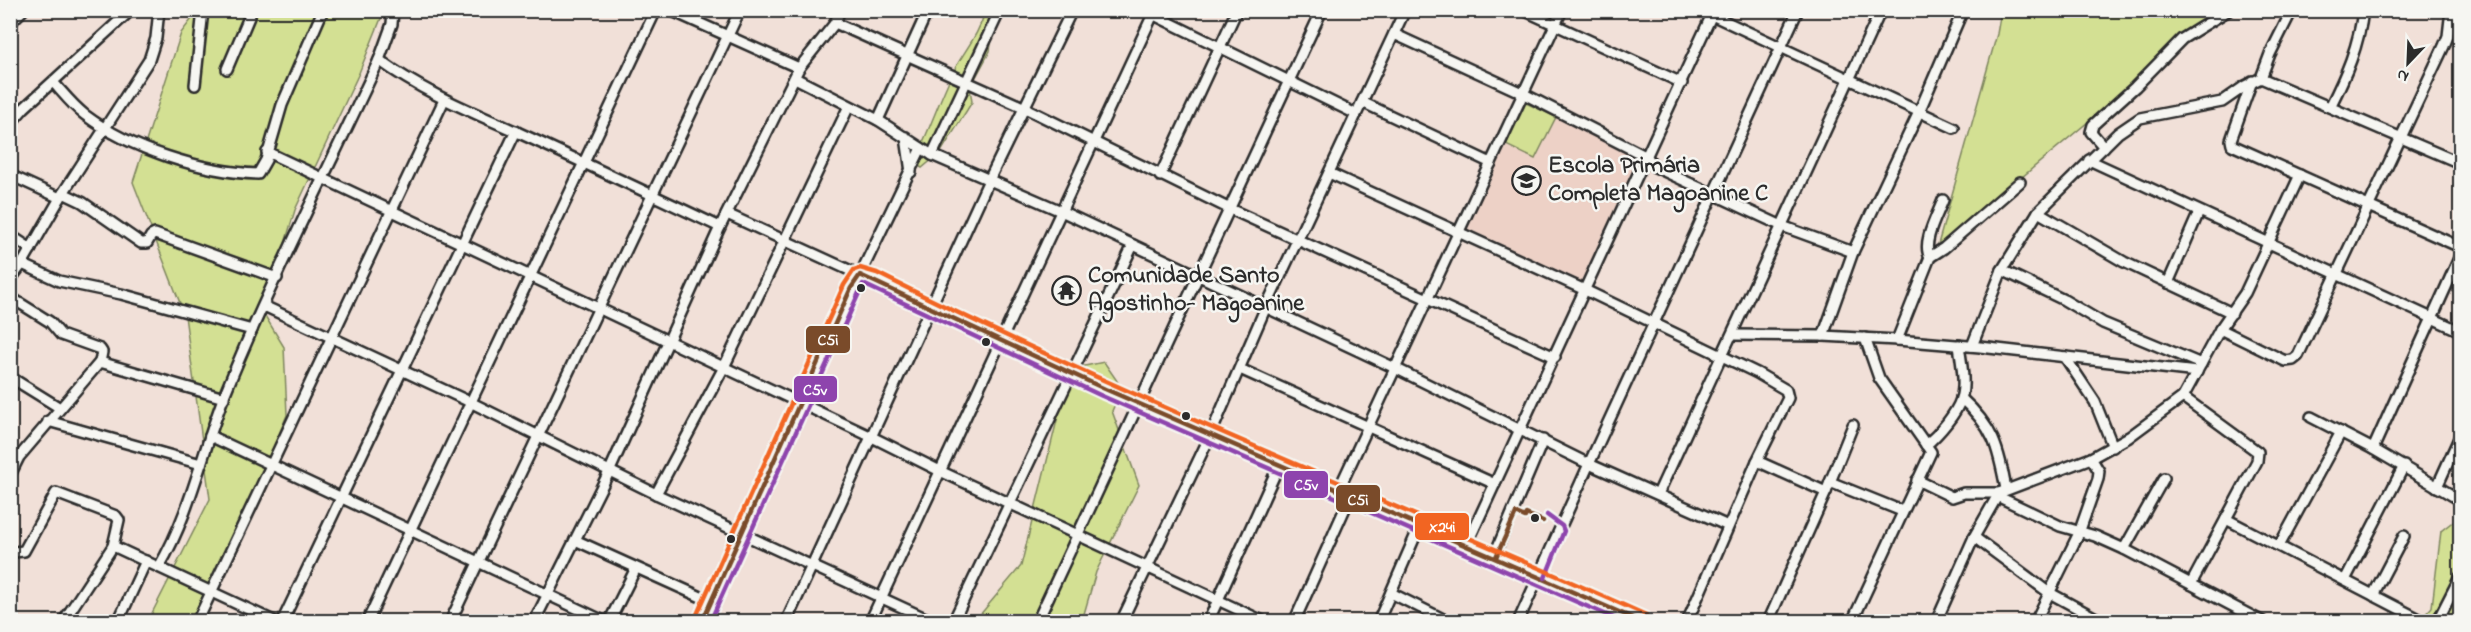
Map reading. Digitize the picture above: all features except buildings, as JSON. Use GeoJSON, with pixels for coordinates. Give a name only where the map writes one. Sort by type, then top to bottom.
{"type":"FeatureCollection","features":[{"type":"Feature","properties":{"kind":"street"},"geometry":{"type":"LineString","coordinates":[[10,23],[23,10]]}},
{"type":"Feature","properties":{"kind":"street"},"geometry":{"type":"LineString","coordinates":[[10,124],[132,10]]}},
{"type":"Feature","properties":{"kind":"street"},"geometry":{"type":"LineString","coordinates":[[10,280],[149,60],[156,38],[159,10]]}},
{"type":"Feature","properties":{"kind":"street"},"geometry":{"type":"LineString","coordinates":[[195,85],[203,10]]}},
{"type":"Feature","properties":{"kind":"street"},"geometry":{"type":"LineString","coordinates":[[227,69],[252,10]]}},
{"type":"Feature","properties":{"kind":"street"},"geometry":{"type":"LineString","coordinates":[[53,82],[82,114],[140,147],[194,164],[253,174],[261,171],[282,105],[323,10]]}},
{"type":"Feature","properties":{"kind":"street"},"geometry":{"type":"LineString","coordinates":[[159,567],[180,523],[224,398],[252,330],[379,60],[392,24],[393,10]]}},
{"type":"Feature","properties":{"kind":"street"},"geometry":{"type":"LineString","coordinates":[[367,621],[656,10]]}},
{"type":"Feature","properties":{"kind":"street"},"geometry":{"type":"LineString","coordinates":[[670,10],[800,68]]}},
{"type":"Feature","properties":{"kind":"street"},"geometry":{"type":"LineString","coordinates":[[450,621],[740,10]]}},
{"type":"Feature","properties":{"kind":"street"},"geometry":{"type":"LineString","coordinates":[[534,621],[610,470],[720,227],[800,68],[835,23],[840,10]]}},
{"type":"Feature","properties":{"kind":"street"},"geometry":{"type":"LineString","coordinates":[[878,120],[928,10]]}},
{"type":"Feature","properties":{"kind":"street"},"geometry":{"type":"LineString","coordinates":[[932,154],[1000,10]]}},
{"type":"Feature","properties":{"kind":"street"},"geometry":{"type":"LineString","coordinates":[[786,621],[1023,107],[1071,10]]}},
{"type":"Feature","properties":{"kind":"street"},"geometry":{"type":"LineString","coordinates":[[1160,176],[1237,10]]}},
{"type":"Feature","properties":{"kind":"street"},"geometry":{"type":"LineString","coordinates":[[1037,621],[1322,10]]}},
{"type":"Feature","properties":{"kind":"street"},"geometry":{"type":"LineString","coordinates":[[1121,621],[1210,436],[1265,309],[1404,10]]}},
{"type":"Feature","properties":{"kind":"street"},"geometry":{"type":"LineString","coordinates":[[1523,10],[1682,83]]}},
{"type":"Feature","properties":{"kind":"street"},"geometry":{"type":"LineString","coordinates":[[1338,489],[1562,10]]}},
{"type":"Feature","properties":{"kind":"street"},"geometry":{"type":"LineString","coordinates":[[1701,10],[1713,13],[1954,128]]}},
{"type":"Feature","properties":{"kind":"street"},"geometry":{"type":"LineString","coordinates":[[1518,621],[1798,10]]}},
{"type":"Feature","properties":{"kind":"street"},"geometry":{"type":"LineString","coordinates":[[1658,494],[1881,10]]}},
{"type":"Feature","properties":{"kind":"street"},"geometry":{"type":"LineString","coordinates":[[1823,336],[1854,252],[1964,10]]}},
{"type":"Feature","properties":{"kind":"street"},"geometry":{"type":"LineString","coordinates":[[2104,147],[2091,132],[2091,127],[2182,39],[2229,10]]}},
{"type":"Feature","properties":{"kind":"street"},"geometry":{"type":"LineString","coordinates":[[2292,10],[2256,80],[2231,140],[2232,145],[2460,247]]}},
{"type":"Feature","properties":{"kind":"street"},"geometry":{"type":"LineString","coordinates":[[2330,107],[2350,65],[2360,35],[2363,10]]}},
{"type":"Feature","properties":{"kind":"street"},"geometry":{"type":"LineString","coordinates":[[2220,329],[2285,361],[2293,360],[2303,347],[2335,274],[2370,205],[2448,36],[2451,12],[2439,10]]}},
{"type":"Feature","properties":{"kind":"street"},"geometry":{"type":"LineString","coordinates":[[870,621],[1094,141],[1151,12],[1220,49],[1356,114]]}},
{"type":"Feature","properties":{"kind":"street"},"geometry":{"type":"LineString","coordinates":[[1467,544],[1713,13]]}},
{"type":"Feature","properties":{"kind":"street"},"geometry":{"type":"LineString","coordinates":[[835,23],[1023,107],[1230,209],[1555,357]]}},
{"type":"Feature","properties":{"kind":"street"},"geometry":{"type":"LineString","coordinates":[[1394,34],[1522,93],[1647,157],[1655,166],[1713,194],[1782,226],[1854,252]]}},
{"type":"Feature","properties":{"kind":"street"},"geometry":{"type":"LineString","coordinates":[[379,60],[402,77],[444,100],[516,131],[720,227]]}},
{"type":"Feature","properties":{"kind":"street"},"geometry":{"type":"LineString","coordinates":[[795,78],[878,120],[932,154],[1061,210],[1265,309],[1395,368],[1590,465],[1728,525]]}},
{"type":"Feature","properties":{"kind":"street"},"geometry":{"type":"LineString","coordinates":[[1972,346],[2002,270],[2038,212],[2089,160],[2118,133],[2140,118],[2222,102],[2256,80]]}},
{"type":"Feature","properties":{"kind":"street"},"geometry":{"type":"LineString","coordinates":[[2256,80],[2330,107],[2460,163]]}},
{"type":"Feature","properties":{"kind":"street"},"geometry":{"type":"LineString","coordinates":[[197,621],[444,100]]}},
{"type":"Feature","properties":{"kind":"street"},"geometry":{"type":"LineString","coordinates":[[1362,102],[1491,163]]}},
{"type":"Feature","properties":{"kind":"street"},"geometry":{"type":"LineString","coordinates":[[656,494],[724,367],[849,106]]}},
{"type":"Feature","properties":{"kind":"street"},"geometry":{"type":"LineString","coordinates":[[282,621],[516,131]]}},
{"type":"Feature","properties":{"kind":"street"},"geometry":{"type":"LineString","coordinates":[[906,137],[911,172]]}},
{"type":"Feature","properties":{"kind":"street"},"geometry":{"type":"LineString","coordinates":[[702,621],[744,532],[851,288],[860,275],[921,148]]}},
{"type":"Feature","properties":{"kind":"street"},"geometry":{"type":"LineString","coordinates":[[267,152],[872,436],[940,471],[1265,621]]}},
{"type":"Feature","properties":{"kind":"street"},"geometry":{"type":"LineString","coordinates":[[2089,160],[2460,331]]}},
{"type":"Feature","properties":{"kind":"street"},"geometry":{"type":"LineString","coordinates":[[1329,173],[1585,290],[1757,373],[1788,394],[1756,461],[1687,621]]}},
{"type":"Feature","properties":{"kind":"street"},"geometry":{"type":"LineString","coordinates":[[10,175],[90,207],[141,243],[147,243],[155,234],[277,278]]}},
{"type":"Feature","properties":{"kind":"street"},"geometry":{"type":"LineString","coordinates":[[1917,480],[1952,497],[1971,492],[2000,492],[2091,458],[2113,447],[2183,397],[2220,329],[2246,293],[2300,175]]}},
{"type":"Feature","properties":{"kind":"street"},"geometry":{"type":"LineString","coordinates":[[1897,340],[1930,257],[1944,248],[2020,183]]}},
{"type":"Feature","properties":{"kind":"street"},"geometry":{"type":"LineString","coordinates":[[1930,257],[1927,253],[1928,242],[1943,200]]}},
{"type":"Feature","properties":{"kind":"street"},"geometry":{"type":"LineString","coordinates":[[2038,212],[2124,262],[2232,313]]}},
{"type":"Feature","properties":{"kind":"street"},"geometry":{"type":"LineString","coordinates":[[2168,283],[2199,212]]}},
{"type":"Feature","properties":{"kind":"street"},"geometry":{"type":"LineString","coordinates":[[727,214],[874,280],[999,342],[1138,405],[1643,621]]}},
{"type":"Feature","properties":{"kind":"street"},"geometry":{"type":"LineString","coordinates":[[10,235],[31,249]]}},
{"type":"Feature","properties":{"kind":"street"},"geometry":{"type":"LineString","coordinates":[[953,621],[1133,245]]}},
{"type":"Feature","properties":{"kind":"street"},"geometry":{"type":"LineString","coordinates":[[2373,449],[2460,256]]}},
{"type":"Feature","properties":{"kind":"street"},"geometry":{"type":"LineString","coordinates":[[22,264],[59,281],[121,294],[252,330]]}},
{"type":"Feature","properties":{"kind":"street"},"geometry":{"type":"LineString","coordinates":[[2002,270],[2064,300],[2112,327],[2199,368]]}},
{"type":"Feature","properties":{"kind":"street"},"geometry":{"type":"LineString","coordinates":[[10,297],[50,322],[62,335],[100,349],[102,352],[100,362],[15,455],[10,475]]}},
{"type":"Feature","properties":{"kind":"street"},"geometry":{"type":"LineString","coordinates":[[264,306],[470,402],[656,494],[744,532],[812,566],[934,621]]}},
{"type":"Feature","properties":{"kind":"street"},"geometry":{"type":"LineString","coordinates":[[1733,335],[1897,340],[2199,368]]}},
{"type":"Feature","properties":{"kind":"street"},"geometry":{"type":"LineString","coordinates":[[1852,621],[1902,511],[1930,457],[1930,449],[1879,378],[1865,338]]}},
{"type":"Feature","properties":{"kind":"street"},"geometry":{"type":"LineString","coordinates":[[1926,445],[1934,438],[1961,398],[1963,381],[1959,345]]}},
{"type":"Feature","properties":{"kind":"street"},"geometry":{"type":"LineString","coordinates":[[2065,357],[2099,408],[2113,447]]}},
{"type":"Feature","properties":{"kind":"street"},"geometry":{"type":"LineString","coordinates":[[100,362],[224,398]]}},
{"type":"Feature","properties":{"kind":"street"},"geometry":{"type":"LineString","coordinates":[[1240,369],[1495,484]]}},
{"type":"Feature","properties":{"kind":"street"},"geometry":{"type":"LineString","coordinates":[[10,377],[60,408]]}},
{"type":"Feature","properties":{"kind":"street"},"geometry":{"type":"LineString","coordinates":[[2183,397],[2258,452],[2257,461],[2191,584]]}},
{"type":"Feature","properties":{"kind":"street"},"geometry":{"type":"LineString","coordinates":[[1936,621],[1974,537],[2000,492],[1992,433],[1977,413],[1961,398]]}},
{"type":"Feature","properties":{"kind":"street"},"geometry":{"type":"LineString","coordinates":[[2311,417],[2404,466],[2460,500]]}},
{"type":"Feature","properties":{"kind":"street"},"geometry":{"type":"LineString","coordinates":[[48,421],[201,464]]}},
{"type":"Feature","properties":{"kind":"street"},"geometry":{"type":"LineString","coordinates":[[1768,621],[1826,492],[1853,425]]}},
{"type":"Feature","properties":{"kind":"street"},"geometry":{"type":"LineString","coordinates":[[2279,546],[2341,432]]}},
{"type":"Feature","properties":{"kind":"street"},"geometry":{"type":"LineString","coordinates":[[210,436],[547,595],[608,621],[636,568]]}},
{"type":"Feature","properties":{"kind":"street"},"geometry":{"type":"LineString","coordinates":[[2437,487],[2460,436]]}},
{"type":"Feature","properties":{"kind":"street"},"geometry":{"type":"LineString","coordinates":[[1494,556],[1543,440]]}},
{"type":"Feature","properties":{"kind":"street"},"geometry":{"type":"LineString","coordinates":[[2035,621],[2079,533],[2099,475],[2091,458]]}},
{"type":"Feature","properties":{"kind":"street"},"geometry":{"type":"LineString","coordinates":[[1756,461],[1826,492]]}},
{"type":"Feature","properties":{"kind":"street"},"geometry":{"type":"LineString","coordinates":[[1208,621],[1279,465]]}},
{"type":"Feature","properties":{"kind":"street"},"geometry":{"type":"LineString","coordinates":[[2344,580],[2404,466]]}},
{"type":"Feature","properties":{"kind":"street"},"geometry":{"type":"LineString","coordinates":[[2124,549],[2164,478]]}},
{"type":"Feature","properties":{"kind":"street"},"geometry":{"type":"LineString","coordinates":[[1830,482],[1902,511]]}},
{"type":"Feature","properties":{"kind":"street"},"geometry":{"type":"LineString","coordinates":[[2000,492],[2079,533],[2095,536],[2124,549],[2263,621]]}},
{"type":"Feature","properties":{"kind":"street"},"geometry":{"type":"LineString","coordinates":[[12,553],[24,551],[28,546],[56,493],[116,516],[119,523],[113,546],[63,621]]}},
{"type":"Feature","properties":{"kind":"street"},"geometry":{"type":"LineString","coordinates":[[1294,621],[1351,495]]}},
{"type":"Feature","properties":{"kind":"street"},"geometry":{"type":"LineString","coordinates":[[2226,519],[2425,621]]}},
{"type":"Feature","properties":{"kind":"street"},"geometry":{"type":"LineString","coordinates":[[1378,621],[1420,525]]}},
{"type":"Feature","properties":{"kind":"street"},"geometry":{"type":"LineString","coordinates":[[2373,595],[2404,536]]}},
{"type":"Feature","properties":{"kind":"street"},"geometry":{"type":"LineString","coordinates":[[1974,537],[2048,592],[2103,621]]}},
{"type":"Feature","properties":{"kind":"street"},"geometry":{"type":"LineString","coordinates":[[575,540],[711,602]]}},
{"type":"Feature","properties":{"kind":"street"},"geometry":{"type":"LineString","coordinates":[[113,546],[276,621]]}},
{"type":"Feature","properties":{"kind":"street"},"geometry":{"type":"LineString","coordinates":[[118,621],[146,561]]}},
{"type":"Feature","properties":{"kind":"street"},"geometry":{"type":"LineString","coordinates":[[2437,621],[2459,582]]}},
{"type":"Feature","properties":{"kind":"street"},"geometry":{"type":"LineString","coordinates":[[1390,593],[1449,621]]}},
{"type":"Feature","properties":{"kind":"shaded area"},"geometry":{"type":"Polygon","coordinates":[[[1526,98],[1640,155],[1581,281],[1463,227],[1526,98]]]}},
{"type":"Feature","properties":{"kind":"green space"},"geometry":{"type":"Polygon","coordinates":[[[198,11],[384,11],[359,73],[295,210],[271,290],[262,311],[284,347],[287,415],[200,621],[148,621],[210,499],[185,316],[133,182],[181,33],[198,11]]]}},
{"type":"Feature","properties":{"kind":"green space"},"geometry":{"type":"Polygon","coordinates":[[[985,11],[1007,11],[993,30],[990,51],[970,88],[972,102],[941,152],[922,168],[903,157],[907,142],[923,142],[951,76],[979,28],[985,11]]]}},
{"type":"Feature","properties":{"kind":"green space"},"geometry":{"type":"Polygon","coordinates":[[[2001,11],[2221,11],[1937,248],[1997,34],[2001,11]]]}},
{"type":"Feature","properties":{"kind":"green space"},"geometry":{"type":"Polygon","coordinates":[[[1526,103],[1556,117],[1535,159],[1506,145],[1526,103]]]}},
{"type":"Feature","properties":{"kind":"green space"},"geometry":{"type":"Polygon","coordinates":[[[1104,362],[1122,388],[1112,411],[1139,485],[1096,572],[1082,621],[974,622],[1021,566],[1060,408],[1080,367],[1104,362]]]}},
{"type":"Feature","properties":{"kind":"green space"},"geometry":{"type":"Polygon","coordinates":[[[2460,516],[2460,621],[2418,622],[2432,607],[2441,531],[2460,516]]]}},
{"type":"Feature","properties":{"kind":"transit line","name":"X24i"},"geometry":{"type":"LineString","coordinates":[[695,619],[844,285],[854,270],[860,268],[877,273],[1163,407],[1646,615]]}},
{"type":"Feature","properties":{"kind":"transit line","name":"C5i"},"geometry":{"type":"LineString","coordinates":[[702,622],[851,288],[860,275],[1105,389],[1642,622]]}},
{"type":"Feature","properties":{"kind":"transit line","name":"C5v"},"geometry":{"type":"LineString","coordinates":[[710,622],[863,284],[1102,396],[1623,622]]}},
{"type":"Feature","properties":{"kind":"transit line","name":"C5i"},"geometry":{"type":"LineString","coordinates":[[1496,557],[1516,513],[1525,517],[1526,514],[1543,521]]}},
{"type":"Feature","properties":{"kind":"transit line","name":"C5v"},"geometry":{"type":"LineString","coordinates":[[1545,578],[1564,531],[1562,526],[1547,515]]}},
{"type":"Feature","properties":{"kind":"place","name":"Escola Primária Completa Magoanine C"},"geometry":{"type":"Point","coordinates":[1527,180]}},
{"type":"Feature","properties":{"kind":"place","name":"Comunidade Santo Agostinho- Magoanine"},"geometry":{"type":"Point","coordinates":[1067,290]}}]}
